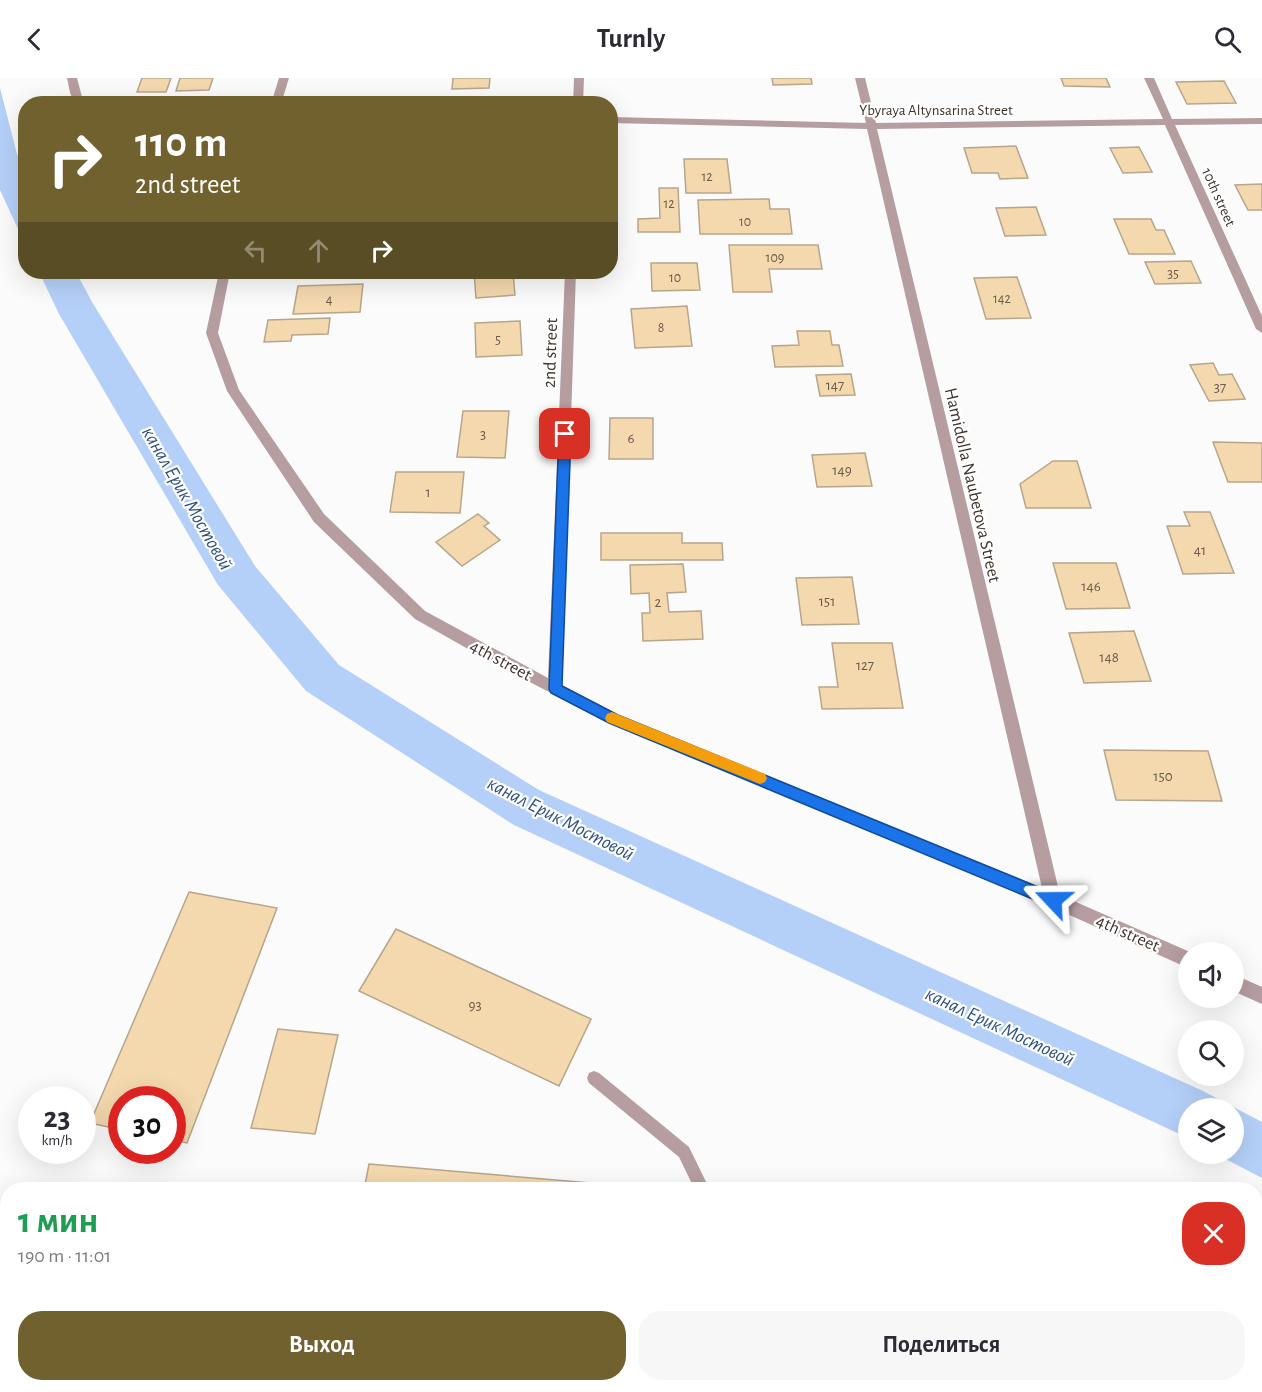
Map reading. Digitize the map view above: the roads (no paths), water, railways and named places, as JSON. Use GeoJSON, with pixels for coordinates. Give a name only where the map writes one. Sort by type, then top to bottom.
{"type":"FeatureCollection","features":[{"type":"Feature","properties":{"kind":"street"},"geometry":{"type":"LineString","coordinates":[[72,78],[76,96]]}},
{"type":"Feature","properties":{"kind":"street"},"geometry":{"type":"LineString","coordinates":[[278,96],[284,78]]}},
{"type":"Feature","properties":{"kind":"street"},"geometry":{"type":"LineString","coordinates":[[578,96],[579,78]]}},
{"type":"Feature","properties":{"kind":"street","name":"Hamidolla Naubetova Street"},"geometry":{"type":"LineString","coordinates":[[860,78],[1053,900]]}},
{"type":"Feature","properties":{"kind":"street","name":"10th street"},"geometry":{"type":"LineString","coordinates":[[1149,78],[1262,329]]}},
{"type":"Feature","properties":{"kind":"street","name":"Ybyraya Altynsarina Street"},"geometry":{"type":"LineString","coordinates":[[618,120],[870,126],[1262,121]]}},
{"type":"Feature","properties":{"kind":"street","name":"4th street"},"geometry":{"type":"LineString","coordinates":[[222,279],[212,333],[233,391],[319,518],[420,615],[614,719],[1053,900],[1178,955]]}},
{"type":"Feature","properties":{"kind":"street","name":"2nd street"},"geometry":{"type":"LineString","coordinates":[[555,689],[571,279]]}},
{"type":"Feature","properties":{"kind":"street"},"geometry":{"type":"LineString","coordinates":[[1244,987],[1262,996]]}},
{"type":"Feature","properties":{"kind":"lane"},"geometry":{"type":"LineString","coordinates":[[594,1078],[684,1152],[699,1182]]}},
{"type":"Feature","properties":{"kind":"water"},"geometry":{"type":"Polygon","coordinates":[[[0,88],[18,156],[18,229],[0,190],[0,88]]]}},
{"type":"Feature","properties":{"kind":"water","name":"канал Ерик Мостовой"},"geometry":{"type":"Polygon","coordinates":[[[42,279],[80,279],[255,566],[339,665],[539,790],[1178,1080],[1178,1086],[1192,1086],[1216,1098],[1178,1098],[1178,1133],[514,825],[306,691],[218,585],[59,314],[42,279]]]}},
{"type":"Feature","properties":{"kind":"water","name":"канал Ерик Мостовой"},"geometry":{"type":"Polygon","coordinates":[[[1244,1113],[1262,1122],[1262,1178],[1235,1164],[1244,1164],[1244,1113]]]}}]}
